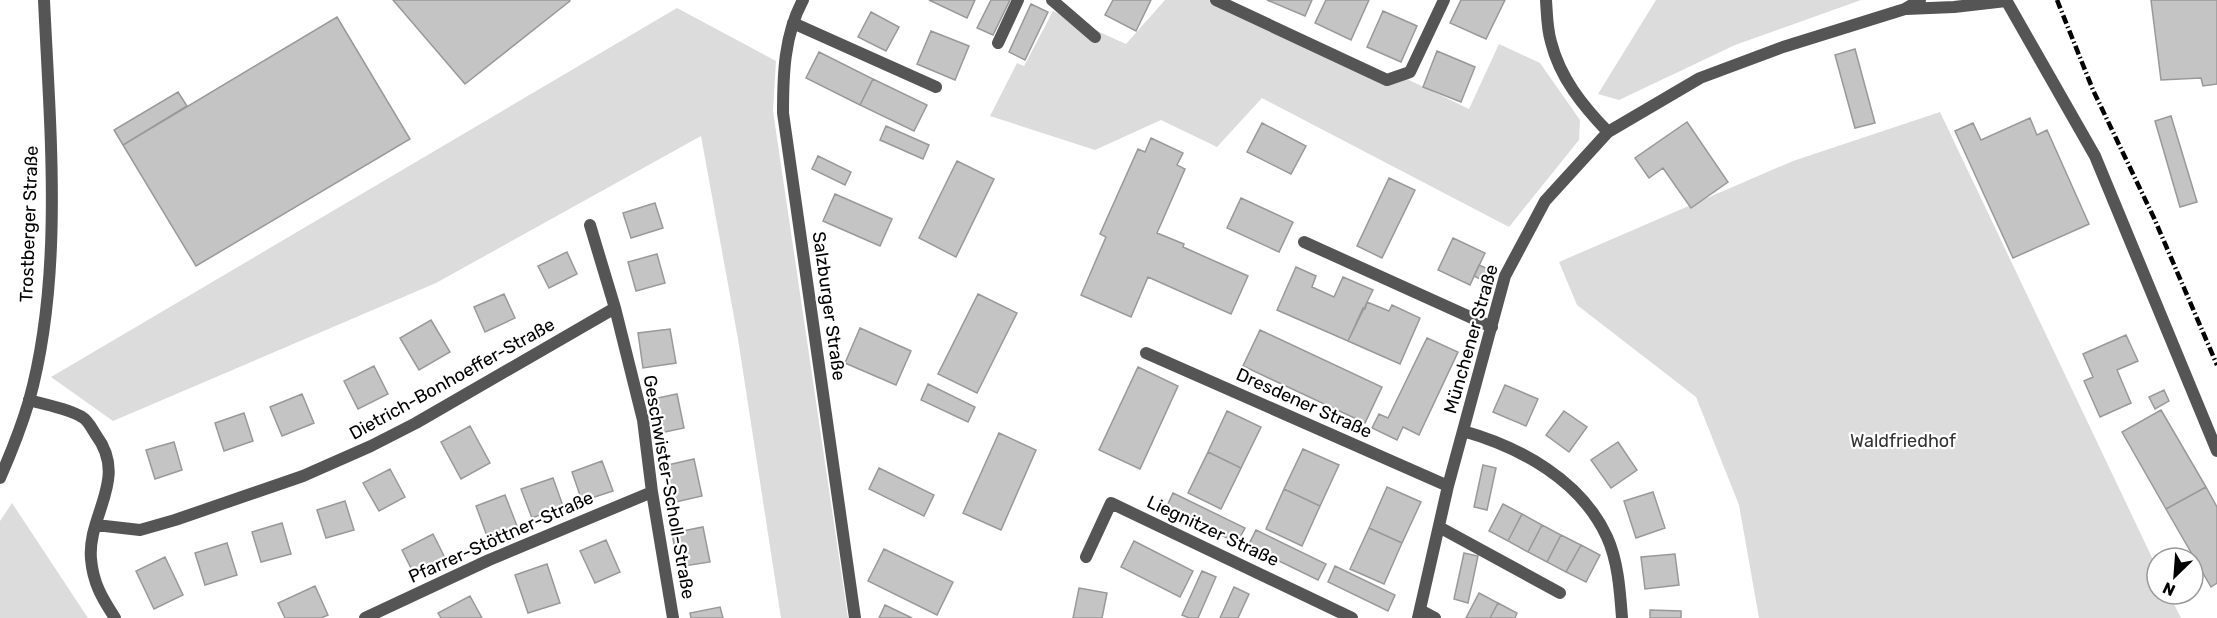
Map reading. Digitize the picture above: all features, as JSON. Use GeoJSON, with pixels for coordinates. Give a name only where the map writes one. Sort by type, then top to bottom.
{"type":"FeatureCollection","features":[{"type":"Feature","properties":{"kind":"street","name":"Trostberger Straße"},"geometry":{"type":"LineString","coordinates":[[0,478],[17,439],[29,399],[45,310],[51,238],[51,162],[44,0]]}},
{"type":"Feature","properties":{"kind":"street","name":"Salzburger Straße"},"geometry":{"type":"LineString","coordinates":[[803,0],[788,39],[783,74],[783,113],[855,618]]}},
{"type":"Feature","properties":{"kind":"street"},"geometry":{"type":"LineString","coordinates":[[998,43],[1018,0]]}},
{"type":"Feature","properties":{"kind":"street"},"geometry":{"type":"LineString","coordinates":[[1052,0],[1095,37]]}},
{"type":"Feature","properties":{"kind":"street"},"geometry":{"type":"LineString","coordinates":[[1216,0],[1387,80],[1410,72],[1444,0]]}},
{"type":"Feature","properties":{"kind":"street"},"geometry":{"type":"LineString","coordinates":[[1546,0],[1550,40],[1558,65],[1583,106],[1608,132]]}},
{"type":"Feature","properties":{"kind":"street","name":"Münchener Straße"},"geometry":{"type":"LineString","coordinates":[[1419,614],[1448,486],[1505,276],[1545,201],[1608,132],[1700,78],[1784,47],[1905,9],[1920,0]]}},
{"type":"Feature","properties":{"kind":"street"},"geometry":{"type":"LineString","coordinates":[[2007,0],[2095,156],[2217,451]]}},
{"type":"Feature","properties":{"kind":"street","name":"Münchener Straße"},"geometry":{"type":"LineString","coordinates":[[1905,9],[1954,7],[2007,0]]}},
{"type":"Feature","properties":{"kind":"street"},"geometry":{"type":"LineString","coordinates":[[793,23],[936,87]]}},
{"type":"Feature","properties":{"kind":"street","name":"Geschwister-Scholl-Straße"},"geometry":{"type":"LineString","coordinates":[[590,225],[615,308],[644,420],[652,492],[673,618]]}},
{"type":"Feature","properties":{"kind":"street"},"geometry":{"type":"LineString","coordinates":[[1304,242],[1492,327]]}},
{"type":"Feature","properties":{"kind":"street","name":"Dietrich-Bonhoeffer-Straße"},"geometry":{"type":"LineString","coordinates":[[96,525],[140,530],[303,476],[416,423],[615,308]]}},
{"type":"Feature","properties":{"kind":"street","name":"Dresdener Straße"},"geometry":{"type":"LineString","coordinates":[[1146,353],[1448,486]]}},
{"type":"Feature","properties":{"kind":"street"},"geometry":{"type":"LineString","coordinates":[[29,399],[84,418],[106,448],[109,477],[104,504],[96,525],[91,558],[98,591],[115,618]]}},
{"type":"Feature","properties":{"kind":"street"},"geometry":{"type":"LineString","coordinates":[[1462,431],[1525,456],[1562,480],[1590,508],[1607,538],[1617,573],[1622,618]]}},
{"type":"Feature","properties":{"kind":"street","name":"Pfarrer-Stöttner-Straße"},"geometry":{"type":"LineString","coordinates":[[365,618],[489,560],[652,492]]}},
{"type":"Feature","properties":{"kind":"street","name":"Liegnitzer Straße"},"geometry":{"type":"LineString","coordinates":[[1086,557],[1111,503],[1352,618]]}},
{"type":"Feature","properties":{"kind":"street"},"geometry":{"type":"LineString","coordinates":[[1440,527],[1560,593]]}},
{"type":"Feature","properties":{"kind":"street"},"geometry":{"type":"LineString","coordinates":[[1419,614],[1435,618]]}},
{"type":"Feature","properties":{"kind":"green space"},"geometry":{"type":"Polygon","coordinates":[[[1165,0],[1209,0],[1385,84],[1407,79],[1469,109],[1499,44],[1540,63],[1580,120],[1579,140],[1509,227],[1262,98],[1217,147],[1161,120],[1095,150],[990,116],[1017,63],[1024,66],[1053,11],[1126,44],[1165,0]]]}},
{"type":"Feature","properties":{"kind":"green space"},"geometry":{"type":"Polygon","coordinates":[[[1656,0],[1861,0],[1735,45],[1619,100],[1598,94],[1656,0]]]}},
{"type":"Feature","properties":{"kind":"green space"},"geometry":{"type":"Polygon","coordinates":[[[677,8],[776,61],[773,111],[848,618],[781,618],[738,339],[701,136],[436,283],[113,421],[51,377],[677,8]]]}},
{"type":"Feature","properties":{"kind":"green space","name":"Waldfriedhof"},"geometry":{"type":"Polygon","coordinates":[[[1940,112],[2147,546],[2145,606],[2175,606],[2181,618],[1759,618],[1739,505],[1696,397],[1577,305],[1559,262],[1793,161],[1940,112]]]}},
{"type":"Feature","properties":{"kind":"green space"},"geometry":{"type":"Polygon","coordinates":[[[12,503],[88,618],[0,618],[0,521],[12,503]]]}},
{"type":"Feature","properties":{"kind":"building"},"geometry":{"type":"Polygon","coordinates":[[[393,0],[569,0],[570,1],[465,84],[393,0]]]}},
{"type":"Feature","properties":{"kind":"building"},"geometry":{"type":"Polygon","coordinates":[[[929,0],[975,0],[967,18],[929,0]]]}},
{"type":"Feature","properties":{"kind":"building"},"geometry":{"type":"Polygon","coordinates":[[[991,0],[1010,0],[993,35],[977,28],[991,0]]]}},
{"type":"Feature","properties":{"kind":"building"},"geometry":{"type":"Polygon","coordinates":[[[1113,0],[1151,0],[1136,31],[1105,15],[1113,0]]]}},
{"type":"Feature","properties":{"kind":"building"},"geometry":{"type":"Polygon","coordinates":[[[1267,0],[1312,0],[1305,16],[1267,0]]]}},
{"type":"Feature","properties":{"kind":"building"},"geometry":{"type":"Polygon","coordinates":[[[1326,0],[1369,0],[1351,40],[1315,23],[1326,0]]]}},
{"type":"Feature","properties":{"kind":"building"},"geometry":{"type":"Polygon","coordinates":[[[1461,0],[1505,0],[1486,39],[1450,23],[1461,0]]]}},
{"type":"Feature","properties":{"kind":"building"},"geometry":{"type":"Polygon","coordinates":[[[2151,0],[2217,0],[2217,84],[2203,86],[2201,78],[2161,80],[2151,0]]]}},
{"type":"Feature","properties":{"kind":"building"},"geometry":{"type":"Polygon","coordinates":[[[1031,4],[1048,12],[1025,60],[1009,52],[1031,4]]]}},
{"type":"Feature","properties":{"kind":"building"},"geometry":{"type":"Polygon","coordinates":[[[1383,11],[1417,26],[1401,62],[1367,47],[1383,11]]]}},
{"type":"Feature","properties":{"kind":"building"},"geometry":{"type":"Polygon","coordinates":[[[871,12],[899,27],[886,51],[858,37],[871,12]]]}},
{"type":"Feature","properties":{"kind":"building"},"geometry":{"type":"Polygon","coordinates":[[[337,17],[410,139],[196,266],[123,145],[337,17]]]}},
{"type":"Feature","properties":{"kind":"building"},"geometry":{"type":"Polygon","coordinates":[[[931,31],[969,46],[955,80],[917,64],[931,31]]]}},
{"type":"Feature","properties":{"kind":"building"},"geometry":{"type":"Polygon","coordinates":[[[1855,49],[1875,123],[1855,128],[1835,55],[1855,49]]]}},
{"type":"Feature","properties":{"kind":"building"},"geometry":{"type":"Polygon","coordinates":[[[1437,51],[1475,67],[1461,102],[1423,87],[1437,51]]]}},
{"type":"Feature","properties":{"kind":"building"},"geometry":{"type":"Polygon","coordinates":[[[819,52],[873,79],[860,105],[806,78],[819,52]]]}},
{"type":"Feature","properties":{"kind":"building"},"geometry":{"type":"Polygon","coordinates":[[[873,79],[927,105],[914,131],[860,105],[873,79]]]}},
{"type":"Feature","properties":{"kind":"building"},"geometry":{"type":"Polygon","coordinates":[[[178,92],[187,106],[123,145],[114,130],[178,92]]]}},
{"type":"Feature","properties":{"kind":"building"},"geometry":{"type":"Polygon","coordinates":[[[2171,116],[2197,202],[2180,207],[2155,121],[2171,116]]]}},
{"type":"Feature","properties":{"kind":"building"},"geometry":{"type":"Polygon","coordinates":[[[2030,118],[2037,135],[2047,130],[2089,224],[2013,258],[1955,131],[1973,123],[1981,140],[2030,118]]]}},
{"type":"Feature","properties":{"kind":"building"},"geometry":{"type":"Polygon","coordinates":[[[1687,122],[1728,182],[1691,208],[1663,168],[1649,178],[1635,158],[1687,122]]]}},
{"type":"Feature","properties":{"kind":"building"},"geometry":{"type":"Polygon","coordinates":[[[1262,123],[1306,146],[1291,174],[1247,152],[1262,123]]]}},
{"type":"Feature","properties":{"kind":"building"},"geometry":{"type":"Polygon","coordinates":[[[886,126],[929,145],[923,159],[880,140],[886,126]]]}},
{"type":"Feature","properties":{"kind":"building"},"geometry":{"type":"Polygon","coordinates":[[[1151,138],[1183,153],[1177,165],[1185,169],[1157,233],[1248,276],[1231,314],[1148,277],[1131,317],[1081,295],[1106,237],[1100,234],[1138,149],[1145,152],[1151,138]]]}},
{"type":"Feature","properties":{"kind":"building"},"geometry":{"type":"Polygon","coordinates":[[[818,156],[851,172],[845,185],[812,169],[818,156]]]}},
{"type":"Feature","properties":{"kind":"building"},"geometry":{"type":"Polygon","coordinates":[[[957,161],[994,179],[956,257],[919,238],[957,161]]]}},
{"type":"Feature","properties":{"kind":"building"},"geometry":{"type":"Polygon","coordinates":[[[1389,178],[1415,190],[1382,258],[1357,246],[1389,178]]]}},
{"type":"Feature","properties":{"kind":"building"},"geometry":{"type":"Polygon","coordinates":[[[835,194],[892,219],[880,246],[823,221],[835,194]]]}},
{"type":"Feature","properties":{"kind":"building"},"geometry":{"type":"Polygon","coordinates":[[[1241,198],[1293,222],[1279,252],[1227,228],[1241,198]]]}},
{"type":"Feature","properties":{"kind":"building"},"geometry":{"type":"Polygon","coordinates":[[[655,203],[663,228],[631,238],[623,213],[655,203]]]}},
{"type":"Feature","properties":{"kind":"building"},"geometry":{"type":"Polygon","coordinates":[[[1453,238],[1485,253],[1470,285],[1438,270],[1453,238]]]}},
{"type":"Feature","properties":{"kind":"building"},"geometry":{"type":"Polygon","coordinates":[[[567,252],[577,274],[549,288],[538,266],[567,252]]]}},
{"type":"Feature","properties":{"kind":"building"},"geometry":{"type":"Polygon","coordinates":[[[657,254],[665,283],[636,291],[628,262],[657,254]]]}},
{"type":"Feature","properties":{"kind":"building"},"geometry":{"type":"Polygon","coordinates":[[[1479,265],[1488,269],[1482,280],[1474,276],[1479,265]]]}},
{"type":"Feature","properties":{"kind":"building"},"geometry":{"type":"Polygon","coordinates":[[[1296,267],[1316,276],[1312,287],[1334,297],[1343,277],[1373,290],[1348,341],[1277,310],[1296,267]]]}},
{"type":"Feature","properties":{"kind":"building"},"geometry":{"type":"Polygon","coordinates":[[[504,294],[515,318],[485,332],[474,307],[504,294]]]}},
{"type":"Feature","properties":{"kind":"building"},"geometry":{"type":"Polygon","coordinates":[[[978,294],[1017,313],[977,393],[938,374],[978,294]]]}},
{"type":"Feature","properties":{"kind":"building"},"geometry":{"type":"Polygon","coordinates":[[[1367,302],[1389,311],[1392,305],[1420,318],[1400,364],[1348,341],[1367,302]]]}},
{"type":"Feature","properties":{"kind":"building"},"geometry":{"type":"Polygon","coordinates":[[[431,320],[450,352],[419,370],[400,338],[431,320]]]}},
{"type":"Feature","properties":{"kind":"building"},"geometry":{"type":"Polygon","coordinates":[[[860,328],[911,351],[896,385],[845,363],[860,328]]]}},
{"type":"Feature","properties":{"kind":"building"},"geometry":{"type":"Polygon","coordinates":[[[670,329],[676,363],[643,368],[638,333],[670,329]]]}},
{"type":"Feature","properties":{"kind":"building"},"geometry":{"type":"Polygon","coordinates":[[[1260,330],[1382,387],[1365,423],[1243,366],[1260,330]]]}},
{"type":"Feature","properties":{"kind":"building"},"geometry":{"type":"Polygon","coordinates":[[[2126,335],[2138,361],[2117,370],[2131,403],[2100,417],[2084,381],[2093,377],[2083,354],[2126,335]]]}},
{"type":"Feature","properties":{"kind":"building"},"geometry":{"type":"Polygon","coordinates":[[[1427,338],[1458,352],[1419,435],[1403,427],[1397,440],[1372,428],[1379,414],[1388,418],[1427,338]]]}},
{"type":"Feature","properties":{"kind":"building"},"geometry":{"type":"Polygon","coordinates":[[[374,366],[388,394],[358,409],[344,381],[374,366]]]}},
{"type":"Feature","properties":{"kind":"building"},"geometry":{"type":"Polygon","coordinates":[[[1138,367],[1178,386],[1140,469],[1099,450],[1138,367]]]}},
{"type":"Feature","properties":{"kind":"building"},"geometry":{"type":"Polygon","coordinates":[[[928,384],[975,407],[968,422],[921,400],[928,384]]]}},
{"type":"Feature","properties":{"kind":"building"},"geometry":{"type":"Polygon","coordinates":[[[1505,385],[1538,399],[1526,426],[1493,412],[1505,385]]]}},
{"type":"Feature","properties":{"kind":"building"},"geometry":{"type":"Polygon","coordinates":[[[2164,390],[2169,401],[2155,409],[2149,397],[2164,390]]]}},
{"type":"Feature","properties":{"kind":"building"},"geometry":{"type":"Polygon","coordinates":[[[302,394],[314,423],[282,436],[270,407],[302,394]]]}},
{"type":"Feature","properties":{"kind":"building"},"geometry":{"type":"Polygon","coordinates":[[[677,394],[684,428],[655,434],[648,400],[677,394]]]}},
{"type":"Feature","properties":{"kind":"building"},"geometry":{"type":"Polygon","coordinates":[[[2161,410],[2206,487],[2166,509],[2122,432],[2161,410]]]}},
{"type":"Feature","properties":{"kind":"building"},"geometry":{"type":"Polygon","coordinates":[[[1227,411],[1261,427],[1241,468],[1208,452],[1227,411]]]}},
{"type":"Feature","properties":{"kind":"building"},"geometry":{"type":"Polygon","coordinates":[[[1564,411],[1587,427],[1569,452],[1546,435],[1564,411]]]}},
{"type":"Feature","properties":{"kind":"building"},"geometry":{"type":"Polygon","coordinates":[[[244,413],[253,441],[224,451],[215,423],[244,413]]]}},
{"type":"Feature","properties":{"kind":"building"},"geometry":{"type":"Polygon","coordinates":[[[470,426],[490,463],[461,479],[441,442],[470,426]]]}},
{"type":"Feature","properties":{"kind":"building"},"geometry":{"type":"Polygon","coordinates":[[[999,433],[1036,450],[1001,530],[963,513],[999,433]]]}},
{"type":"Feature","properties":{"kind":"building"},"geometry":{"type":"Polygon","coordinates":[[[174,442],[182,470],[155,479],[146,450],[174,442]]]}},
{"type":"Feature","properties":{"kind":"building"},"geometry":{"type":"Polygon","coordinates":[[[1618,442],[1637,470],[1611,488],[1591,460],[1618,442]]]}},
{"type":"Feature","properties":{"kind":"building"},"geometry":{"type":"Polygon","coordinates":[[[1303,449],[1339,465],[1320,506],[1284,489],[1303,449]]]}},
{"type":"Feature","properties":{"kind":"building"},"geometry":{"type":"Polygon","coordinates":[[[1208,452],[1241,468],[1221,509],[1188,493],[1208,452]]]}},
{"type":"Feature","properties":{"kind":"building"},"geometry":{"type":"Polygon","coordinates":[[[694,459],[702,496],[671,503],[663,466],[694,459]]]}},
{"type":"Feature","properties":{"kind":"building"},"geometry":{"type":"Polygon","coordinates":[[[602,461],[613,491],[582,501],[572,472],[602,461]]]}},
{"type":"Feature","properties":{"kind":"building"},"geometry":{"type":"Polygon","coordinates":[[[1483,465],[1496,468],[1487,510],[1474,507],[1483,465]]]}},
{"type":"Feature","properties":{"kind":"building"},"geometry":{"type":"Polygon","coordinates":[[[879,468],[934,495],[924,516],[869,489],[879,468]]]}},
{"type":"Feature","properties":{"kind":"building"},"geometry":{"type":"Polygon","coordinates":[[[390,469],[405,497],[379,511],[363,483],[390,469]]]}},
{"type":"Feature","properties":{"kind":"building"},"geometry":{"type":"Polygon","coordinates":[[[553,478],[563,506],[532,518],[521,489],[553,478]]]}},
{"type":"Feature","properties":{"kind":"building"},"geometry":{"type":"Polygon","coordinates":[[[1387,487],[1421,502],[1402,543],[1369,528],[1387,487]]]}},
{"type":"Feature","properties":{"kind":"building"},"geometry":{"type":"Polygon","coordinates":[[[2206,487],[2217,507],[2217,583],[2211,587],[2205,577],[2205,546],[2187,546],[2166,509],[2206,487]]]}},
{"type":"Feature","properties":{"kind":"building"},"geometry":{"type":"Polygon","coordinates":[[[1284,489],[1320,506],[1302,546],[1266,529],[1284,489]]]}},
{"type":"Feature","properties":{"kind":"building"},"geometry":{"type":"Polygon","coordinates":[[[1653,492],[1665,528],[1636,538],[1624,501],[1653,492]]]}},
{"type":"Feature","properties":{"kind":"building"},"geometry":{"type":"Polygon","coordinates":[[[1173,493],[1245,528],[1237,543],[1166,508],[1173,493]]]}},
{"type":"Feature","properties":{"kind":"building"},"geometry":{"type":"Polygon","coordinates":[[[505,495],[517,526],[487,536],[476,506],[505,495]]]}},
{"type":"Feature","properties":{"kind":"building"},"geometry":{"type":"Polygon","coordinates":[[[345,501],[354,530],[326,538],[317,510],[345,501]]]}},
{"type":"Feature","properties":{"kind":"building"},"geometry":{"type":"Polygon","coordinates":[[[1503,504],[1522,514],[1508,541],[1489,531],[1503,504]]]}},
{"type":"Feature","properties":{"kind":"building"},"geometry":{"type":"Polygon","coordinates":[[[1522,514],[1542,525],[1528,552],[1508,541],[1522,514]]]}},
{"type":"Feature","properties":{"kind":"building"},"geometry":{"type":"Polygon","coordinates":[[[282,523],[291,554],[261,562],[252,532],[282,523]]]}},
{"type":"Feature","properties":{"kind":"building"},"geometry":{"type":"Polygon","coordinates":[[[1542,525],[1561,535],[1547,562],[1528,552],[1542,525]]]}},
{"type":"Feature","properties":{"kind":"building"},"geometry":{"type":"Polygon","coordinates":[[[703,527],[710,562],[678,567],[672,533],[703,527]]]}},
{"type":"Feature","properties":{"kind":"building"},"geometry":{"type":"Polygon","coordinates":[[[1369,528],[1402,543],[1384,584],[1350,569],[1369,528]]]}},
{"type":"Feature","properties":{"kind":"building"},"geometry":{"type":"Polygon","coordinates":[[[1256,530],[1326,564],[1318,580],[1248,546],[1256,530]]]}},
{"type":"Feature","properties":{"kind":"building"},"geometry":{"type":"Polygon","coordinates":[[[433,534],[445,558],[414,574],[402,550],[433,534]]]}},
{"type":"Feature","properties":{"kind":"building"},"geometry":{"type":"Polygon","coordinates":[[[1561,535],[1581,545],[1566,572],[1547,562],[1561,535]]]}},
{"type":"Feature","properties":{"kind":"building"},"geometry":{"type":"Polygon","coordinates":[[[606,540],[620,572],[595,583],[580,551],[606,540]]]}},
{"type":"Feature","properties":{"kind":"building"},"geometry":{"type":"Polygon","coordinates":[[[1134,541],[1193,571],[1180,597],[1121,567],[1134,541]]]}},
{"type":"Feature","properties":{"kind":"building"},"geometry":{"type":"Polygon","coordinates":[[[227,543],[237,575],[205,585],[195,553],[227,543]]]}},
{"type":"Feature","properties":{"kind":"building"},"geometry":{"type":"Polygon","coordinates":[[[1581,545],[1600,555],[1586,582],[1566,572],[1581,545]]]}},
{"type":"Feature","properties":{"kind":"building"},"geometry":{"type":"Polygon","coordinates":[[[884,549],[953,582],[937,615],[868,581],[884,549]]]}},
{"type":"Feature","properties":{"kind":"building"},"geometry":{"type":"Polygon","coordinates":[[[1464,553],[1478,556],[1468,603],[1454,599],[1464,553]]]}},
{"type":"Feature","properties":{"kind":"building"},"geometry":{"type":"Polygon","coordinates":[[[1675,554],[1679,585],[1645,589],[1641,557],[1675,554]]]}},
{"type":"Feature","properties":{"kind":"building"},"geometry":{"type":"Polygon","coordinates":[[[165,557],[183,595],[154,609],[136,571],[165,557]]]}},
{"type":"Feature","properties":{"kind":"building"},"geometry":{"type":"Polygon","coordinates":[[[547,564],[560,603],[528,613],[515,575],[547,564]]]}},
{"type":"Feature","properties":{"kind":"building"},"geometry":{"type":"Polygon","coordinates":[[[1335,566],[1395,595],[1388,611],[1328,582],[1335,566]]]}},
{"type":"Feature","properties":{"kind":"building"},"geometry":{"type":"Polygon","coordinates":[[[1202,571],[1216,577],[1198,618],[1189,618],[1182,615],[1202,571]]]}},
{"type":"Feature","properties":{"kind":"building"},"geometry":{"type":"Polygon","coordinates":[[[315,586],[328,615],[321,618],[285,618],[278,603],[315,586]]]}},
{"type":"Feature","properties":{"kind":"building"},"geometry":{"type":"Polygon","coordinates":[[[1234,587],[1249,594],[1238,618],[1220,618],[1234,587]]]}},
{"type":"Feature","properties":{"kind":"building"},"geometry":{"type":"Polygon","coordinates":[[[1079,588],[1107,593],[1102,618],[1073,618],[1079,588]]]}},
{"type":"Feature","properties":{"kind":"building"},"geometry":{"type":"Polygon","coordinates":[[[1479,593],[1498,603],[1490,618],[1466,618],[1479,593]]]}},
{"type":"Feature","properties":{"kind":"building"},"geometry":{"type":"Polygon","coordinates":[[[470,596],[482,618],[441,618],[438,613],[470,596]]]}},
{"type":"Feature","properties":{"kind":"building"},"geometry":{"type":"Polygon","coordinates":[[[1498,603],[1517,613],[1515,618],[1490,618],[1498,603]]]}},
{"type":"Feature","properties":{"kind":"building"},"geometry":{"type":"Polygon","coordinates":[[[885,605],[912,618],[879,618],[885,605]]]}},
{"type":"Feature","properties":{"kind":"building"},"geometry":{"type":"Polygon","coordinates":[[[720,607],[723,618],[691,618],[690,613],[720,607]]]}},
{"type":"Feature","properties":{"kind":"building"},"geometry":{"type":"Polygon","coordinates":[[[1650,610],[1681,611],[1681,618],[1650,618],[1650,610]]]}},
{"type":"Feature","properties":{"kind":"railway"},"geometry":{"type":"LineString","coordinates":[[2057,0],[2093,90],[2154,218],[2217,365]]}}]}
